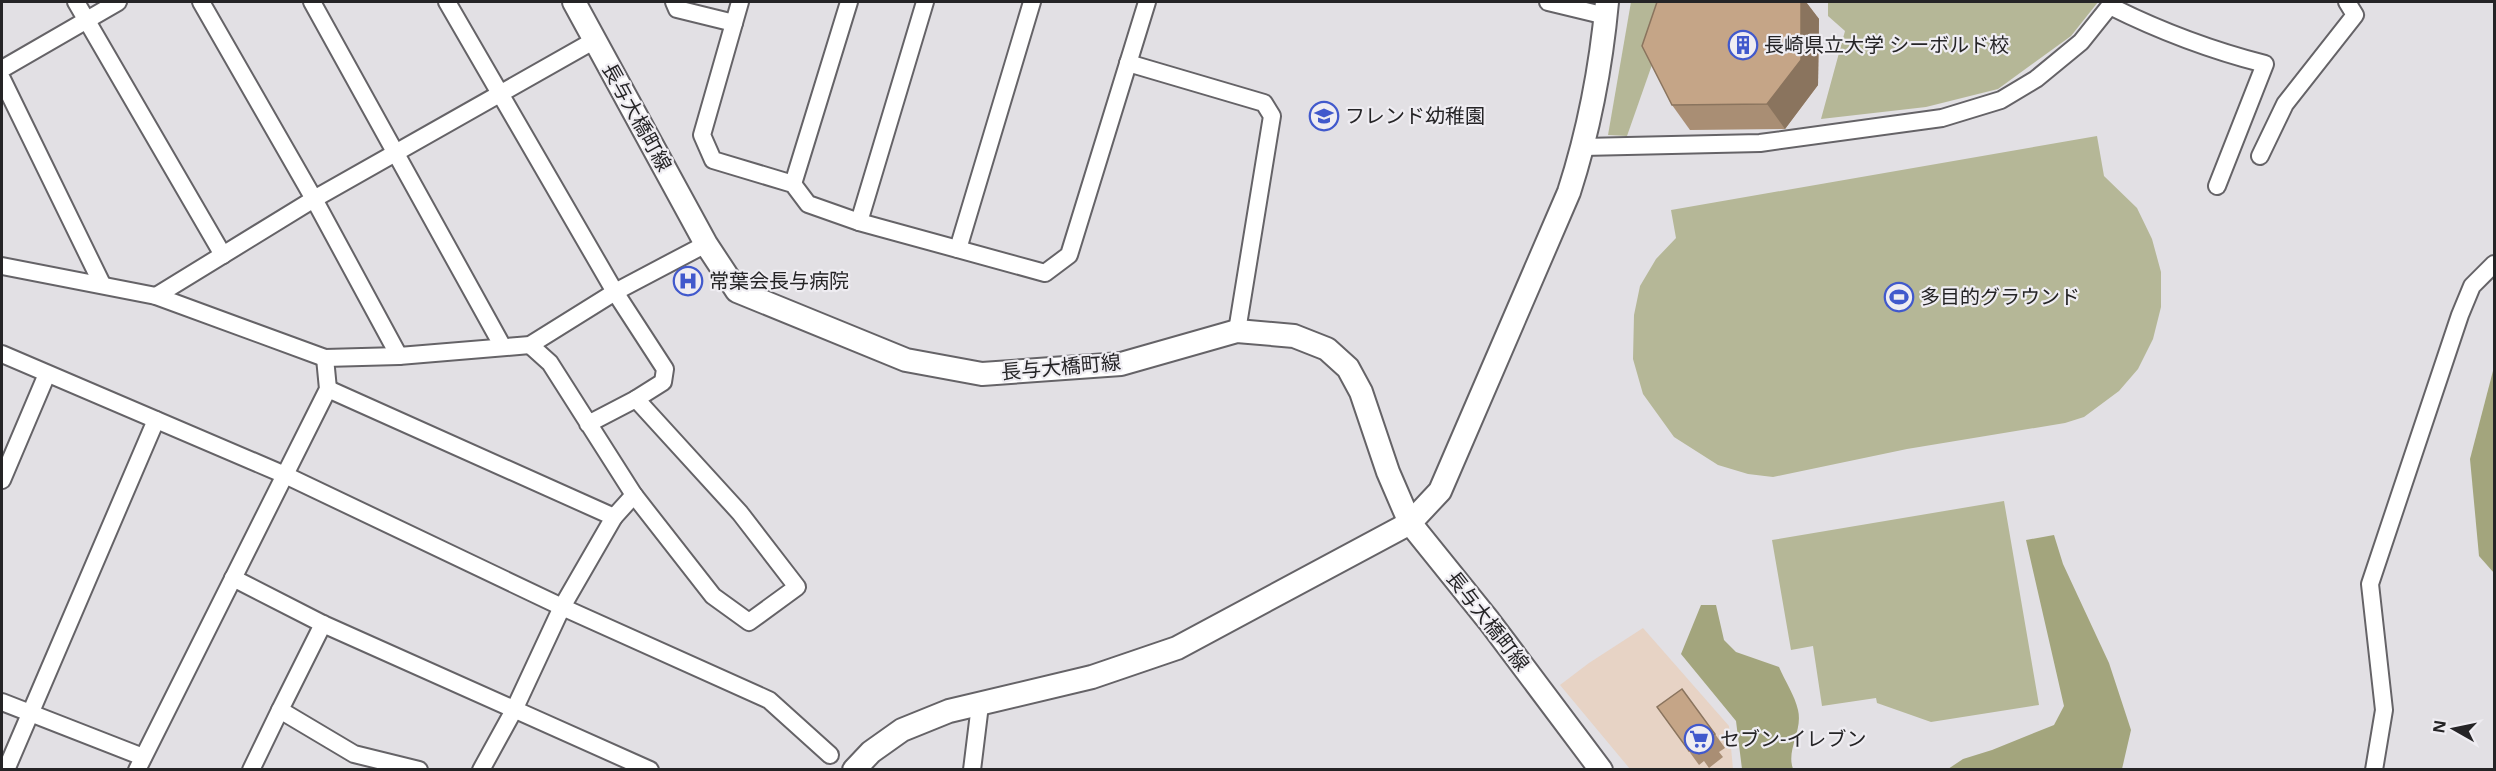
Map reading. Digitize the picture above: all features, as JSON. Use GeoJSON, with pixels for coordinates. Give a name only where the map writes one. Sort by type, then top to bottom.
{"type":"FeatureCollection","features":[{"type":"Feature","properties":{"kind":"main road","name":"長与大橋町線"},"geometry":{"type":"LineString","coordinates":[[574,2],[706,243],[737,291],[906,360],[982,374],[1121,364],[1237,331],[1294,336],[1327,349],[1348,368],[1361,392],[1388,472],[1410,523],[1489,621],[1601,770]]}},
{"type":"Feature","properties":{"kind":"main road"},"geometry":{"type":"LineString","coordinates":[[854,770],[871,752],[902,730],[949,711],[1092,677],[1177,648],[1410,523],[1440,491],[1465,438],[1569,192],[1583,147],[1596,89],[1606,9]]}},
{"type":"Feature","properties":{"kind":"street"},"geometry":{"type":"LineString","coordinates":[[76,2],[223,255]]}},
{"type":"Feature","properties":{"kind":"street"},"geometry":{"type":"LineString","coordinates":[[2,69],[118,2]]}},
{"type":"Feature","properties":{"kind":"street"},"geometry":{"type":"LineString","coordinates":[[201,2],[314,199],[399,356]]}},
{"type":"Feature","properties":{"kind":"street"},"geometry":{"type":"LineString","coordinates":[[312,2],[503,347]]}},
{"type":"Feature","properties":{"kind":"street"},"geometry":{"type":"LineString","coordinates":[[447,2],[615,292],[664,369],[663,382],[588,424]]}},
{"type":"Feature","properties":{"kind":"street"},"geometry":{"type":"LineString","coordinates":[[674,2],[677,9],[734,23]]}},
{"type":"Feature","properties":{"kind":"street"},"geometry":{"type":"LineString","coordinates":[[740,2],[702,135],[713,160],[793,184],[808,204],[859,222],[1045,273],[1069,255],[1147,2]]}},
{"type":"Feature","properties":{"kind":"street"},"geometry":{"type":"LineString","coordinates":[[793,184],[849,2]]}},
{"type":"Feature","properties":{"kind":"street"},"geometry":{"type":"LineString","coordinates":[[859,222],[925,2]]}},
{"type":"Feature","properties":{"kind":"street"},"geometry":{"type":"LineString","coordinates":[[958,249],[1032,2]]}},
{"type":"Feature","properties":{"kind":"street"},"geometry":{"type":"LineString","coordinates":[[1548,2],[1606,9]]}},
{"type":"Feature","properties":{"kind":"street"},"geometry":{"type":"LineString","coordinates":[[2260,156],[2285,104],[2355,15],[2347,2]]}},
{"type":"Feature","properties":{"kind":"street"},"geometry":{"type":"LineString","coordinates":[[1583,147],[1760,143],[1942,118],[2001,100],[2036,79],[2080,42],[2112,4],[2159,30],[2218,52],[2265,63],[2217,186]]}},
{"type":"Feature","properties":{"kind":"street"},"geometry":{"type":"LineString","coordinates":[[156,296],[314,199],[500,96],[595,40]]}},
{"type":"Feature","properties":{"kind":"street"},"geometry":{"type":"LineString","coordinates":[[1128,63],[1264,103],[1272,116],[1237,331]]}},
{"type":"Feature","properties":{"kind":"street"},"geometry":{"type":"LineString","coordinates":[[2,79],[102,284]]}},
{"type":"Feature","properties":{"kind":"street"},"geometry":{"type":"LineString","coordinates":[[2,266],[156,296],[325,358],[399,356],[530,345],[615,292],[706,243]]}},
{"type":"Feature","properties":{"kind":"street"},"geometry":{"type":"LineString","coordinates":[[2374,770],[2384,710],[2370,584],[2460,315],[2472,286],[2494,264]]}},
{"type":"Feature","properties":{"kind":"street"},"geometry":{"type":"LineString","coordinates":[[530,345],[550,363],[634,495],[713,597],[749,622],[797,587],[740,513],[636,399]]}},
{"type":"Feature","properties":{"kind":"street"},"geometry":{"type":"LineString","coordinates":[[2,354],[285,475],[562,607],[769,700],[830,755]]}},
{"type":"Feature","properties":{"kind":"street"},"geometry":{"type":"LineString","coordinates":[[2,702],[140,763],[328,389],[325,358]]}},
{"type":"Feature","properties":{"kind":"street"},"geometry":{"type":"LineString","coordinates":[[2,480],[47,374]]}},
{"type":"Feature","properties":{"kind":"street"},"geometry":{"type":"LineString","coordinates":[[328,389],[614,517]]}},
{"type":"Feature","properties":{"kind":"street"},"geometry":{"type":"LineString","coordinates":[[6,770],[156,420]]}},
{"type":"Feature","properties":{"kind":"street"},"geometry":{"type":"LineString","coordinates":[[481,770],[514,710],[562,607],[614,517],[634,495]]}},
{"type":"Feature","properties":{"kind":"street"},"geometry":{"type":"LineString","coordinates":[[233,578],[323,624],[650,770]]}},
{"type":"Feature","properties":{"kind":"street"},"geometry":{"type":"LineString","coordinates":[[251,770],[323,624]]}},
{"type":"Feature","properties":{"kind":"street"},"geometry":{"type":"LineString","coordinates":[[972,770],[980,705]]}},
{"type":"Feature","properties":{"kind":"street"},"geometry":{"type":"LineString","coordinates":[[280,710],[354,754],[419,770]]}},
{"type":"Feature","properties":{"kind":"shaded area"},"geometry":{"type":"Polygon","coordinates":[[[1643,628],[1729,726],[1733,769],[1630,769],[1560,685],[1643,628]]]}},
{"type":"Feature","properties":{"kind":"green space"},"geometry":{"type":"Polygon","coordinates":[[[1631,2],[1674,2],[1627,136],[1608,135],[1631,2]]]}},
{"type":"Feature","properties":{"kind":"green space"},"geometry":{"type":"Polygon","coordinates":[[[1828,2],[2098,2],[2071,36],[1998,89],[1926,107],[1821,119],[1845,31],[1828,16],[1828,2]]]}},
{"type":"Feature","properties":{"kind":"green space","name":"多目的グラウンド"},"geometry":{"type":"Polygon","coordinates":[[[2097,136],[2104,176],[2137,208],[2152,239],[2161,272],[2161,307],[2153,339],[2138,369],[2119,391],[2084,417],[2065,423],[1907,449],[1773,477],[1748,474],[1718,465],[1674,437],[1643,394],[1633,359],[1634,315],[1640,286],[1656,259],[1676,238],[1671,210],[2097,136]]]}},
{"type":"Feature","properties":{"kind":"green space"},"geometry":{"type":"Polygon","coordinates":[[[2494,367],[2494,573],[2479,556],[2470,459],[2494,367]]]}},
{"type":"Feature","properties":{"kind":"green space"},"geometry":{"type":"Polygon","coordinates":[[[2004,501],[2039,705],[1931,722],[1877,703],[1876,698],[1822,706],[1813,646],[1791,650],[1772,540],[2004,501]]]}},
{"type":"Feature","properties":{"kind":"green space"},"geometry":{"type":"Polygon","coordinates":[[[2054,535],[2063,564],[2109,663],[2131,730],[2122,769],[1948,769],[1963,759],[2054,725],[2064,706],[2026,540],[2054,535]]]}},
{"type":"Feature","properties":{"kind":"green space"},"geometry":{"type":"Polygon","coordinates":[[[1701,605],[1716,605],[1724,640],[1736,652],[1779,667],[1798,710],[1799,718],[1791,762],[1793,769],[1742,769],[1736,721],[1681,654],[1701,605]]]}},
{"type":"Feature","properties":{"kind":"building","name":"長崎県立大学 シーボルド校"},"geometry":{"type":"Polygon","coordinates":[[[1657,2],[1801,2],[1801,60],[1767,104],[1672,105],[1642,46],[1657,2]]]}},
{"type":"Feature","properties":{"kind":"building","name":"セブン-イレブン"},"geometry":{"type":"Polygon","coordinates":[[[1682,689],[1715,734],[1709,738],[1713,743],[1699,754],[1694,747],[1689,751],[1657,707],[1682,689]]]}},
{"type":"Feature","properties":{"kind":"place","name":"長崎県立大学 シーボルド校"},"geometry":{"type":"Point","coordinates":[1743,45]}},
{"type":"Feature","properties":{"kind":"place","name":"フレンド幼稚園"},"geometry":{"type":"Point","coordinates":[1324,116]}},
{"type":"Feature","properties":{"kind":"place","name":"常葉会長与病院"},"geometry":{"type":"Point","coordinates":[688,281]}},
{"type":"Feature","properties":{"kind":"place","name":"多目的グラウンド"},"geometry":{"type":"Point","coordinates":[1899,297]}},
{"type":"Feature","properties":{"kind":"place","name":"セブン-イレブン"},"geometry":{"type":"Point","coordinates":[1699,739]}}]}
